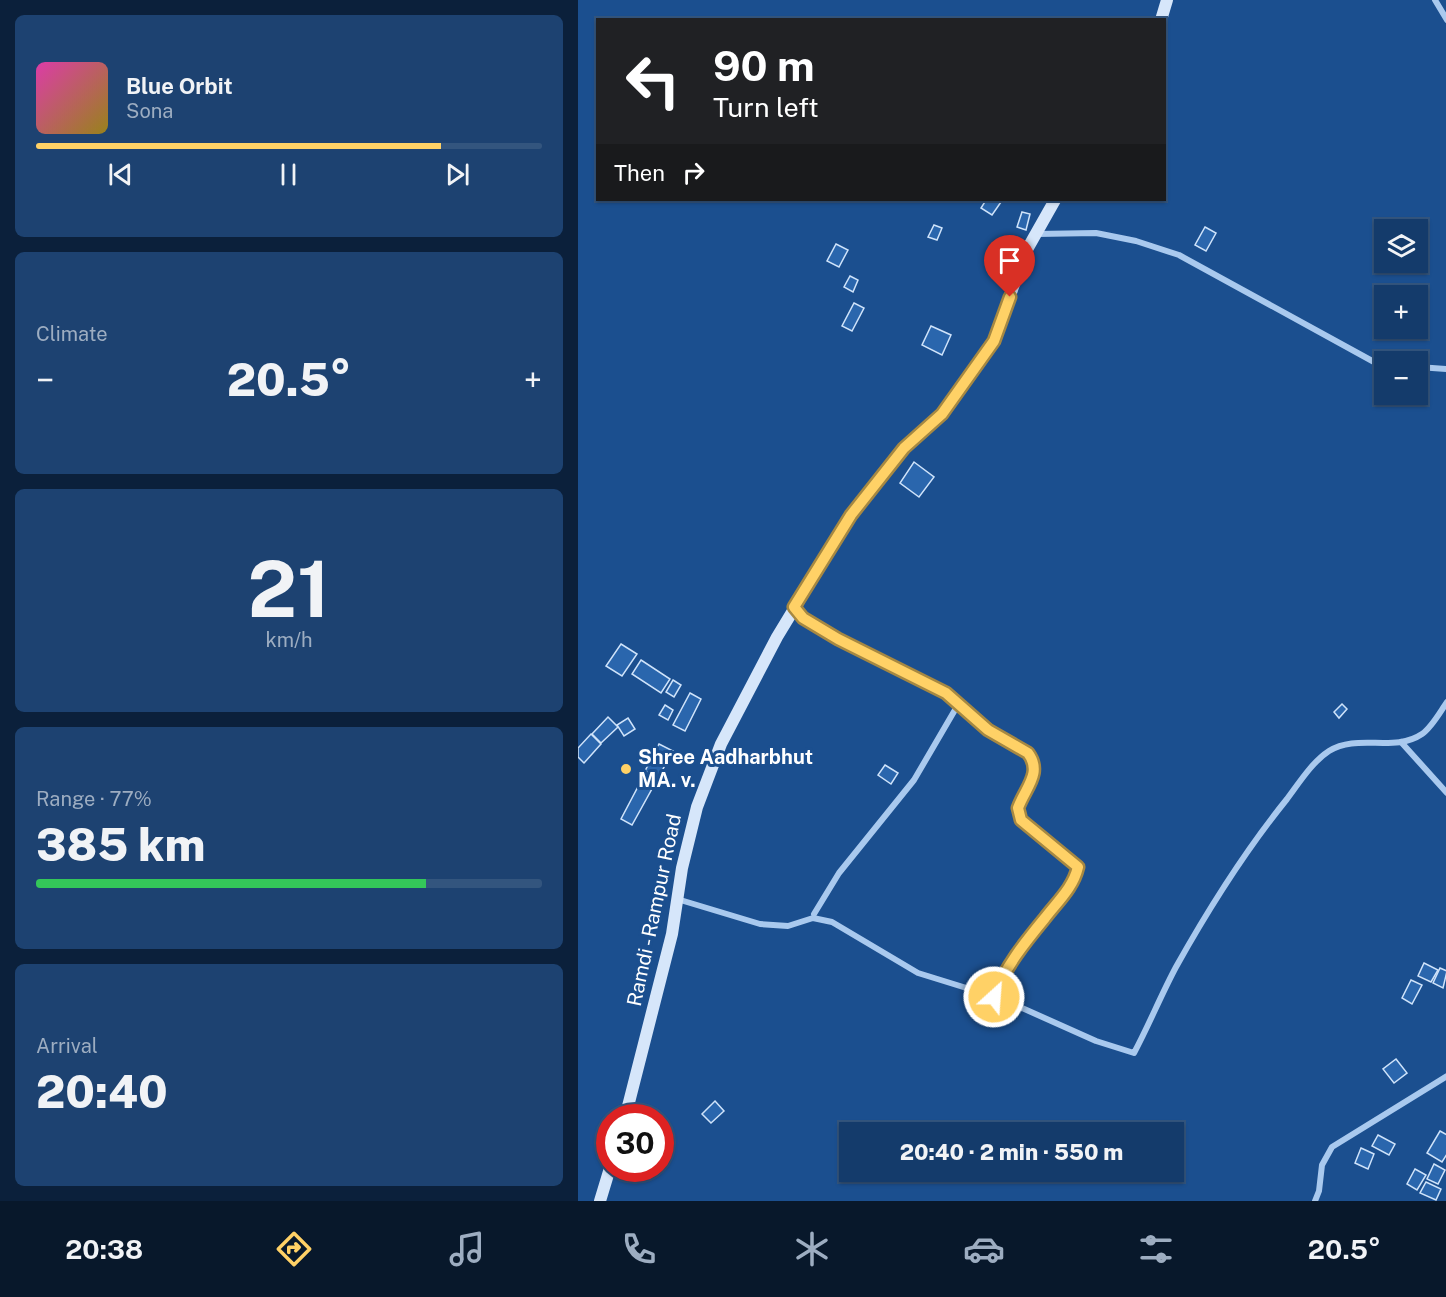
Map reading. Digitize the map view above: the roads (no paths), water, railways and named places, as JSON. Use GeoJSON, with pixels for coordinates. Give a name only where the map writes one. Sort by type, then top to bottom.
{"type":"FeatureCollection","features":[{"type":"Feature","properties":{"kind":"main road"},"geometry":{"type":"LineString","coordinates":[[1162,18],[1167,0]]}},
{"type":"Feature","properties":{"kind":"main road","name":"Ramdi - Rampur Road"},"geometry":{"type":"LineString","coordinates":[[629,1104],[672,934],[677,899],[697,807],[721,744],[794,607],[851,515],[904,448],[942,414],[994,341],[1025,254],[1054,201]]}},
{"type":"Feature","properties":{"kind":"main road"},"geometry":{"type":"LineString","coordinates":[[600,1201],[606,1182]]}},
{"type":"Feature","properties":{"kind":"street"},"geometry":{"type":"LineString","coordinates":[[1435,0],[1446,20]]}},
{"type":"Feature","properties":{"kind":"street"},"geometry":{"type":"LineString","coordinates":[[1036,234],[1096,232],[1136,241],[1179,255],[1374,362]]}},
{"type":"Feature","properties":{"kind":"street"},"geometry":{"type":"LineString","coordinates":[[1428,368],[1446,369]]}},
{"type":"Feature","properties":{"kind":"street"},"geometry":{"type":"LineString","coordinates":[[794,607],[803,618],[932,685],[959,703],[988,730],[1028,753],[1036,769],[1018,808],[1021,820],[1078,867],[1073,884],[1017,956],[999,982],[994,997]]}},
{"type":"Feature","properties":{"kind":"street"},"geometry":{"type":"LineString","coordinates":[[677,899],[760,924],[788,926],[814,918],[832,922],[918,973],[994,997],[1096,1041],[1134,1053],[1175,969],[1217,898],[1275,813],[1309,770],[1330,750],[1360,741],[1401,742],[1424,733],[1446,702]]}},
{"type":"Feature","properties":{"kind":"street"},"geometry":{"type":"LineString","coordinates":[[814,914],[839,873],[914,780],[959,703]]}},
{"type":"Feature","properties":{"kind":"street"},"geometry":{"type":"LineString","coordinates":[[1401,742],[1446,793]]}},
{"type":"Feature","properties":{"kind":"street"},"geometry":{"type":"LineString","coordinates":[[1315,1201],[1319,1191],[1322,1165],[1331,1147],[1446,1076]]}},
{"type":"Feature","properties":{"kind":"place","name":"Shree Aadharbhut MA. v."},"geometry":{"type":"Point","coordinates":[626,769]}}]}
